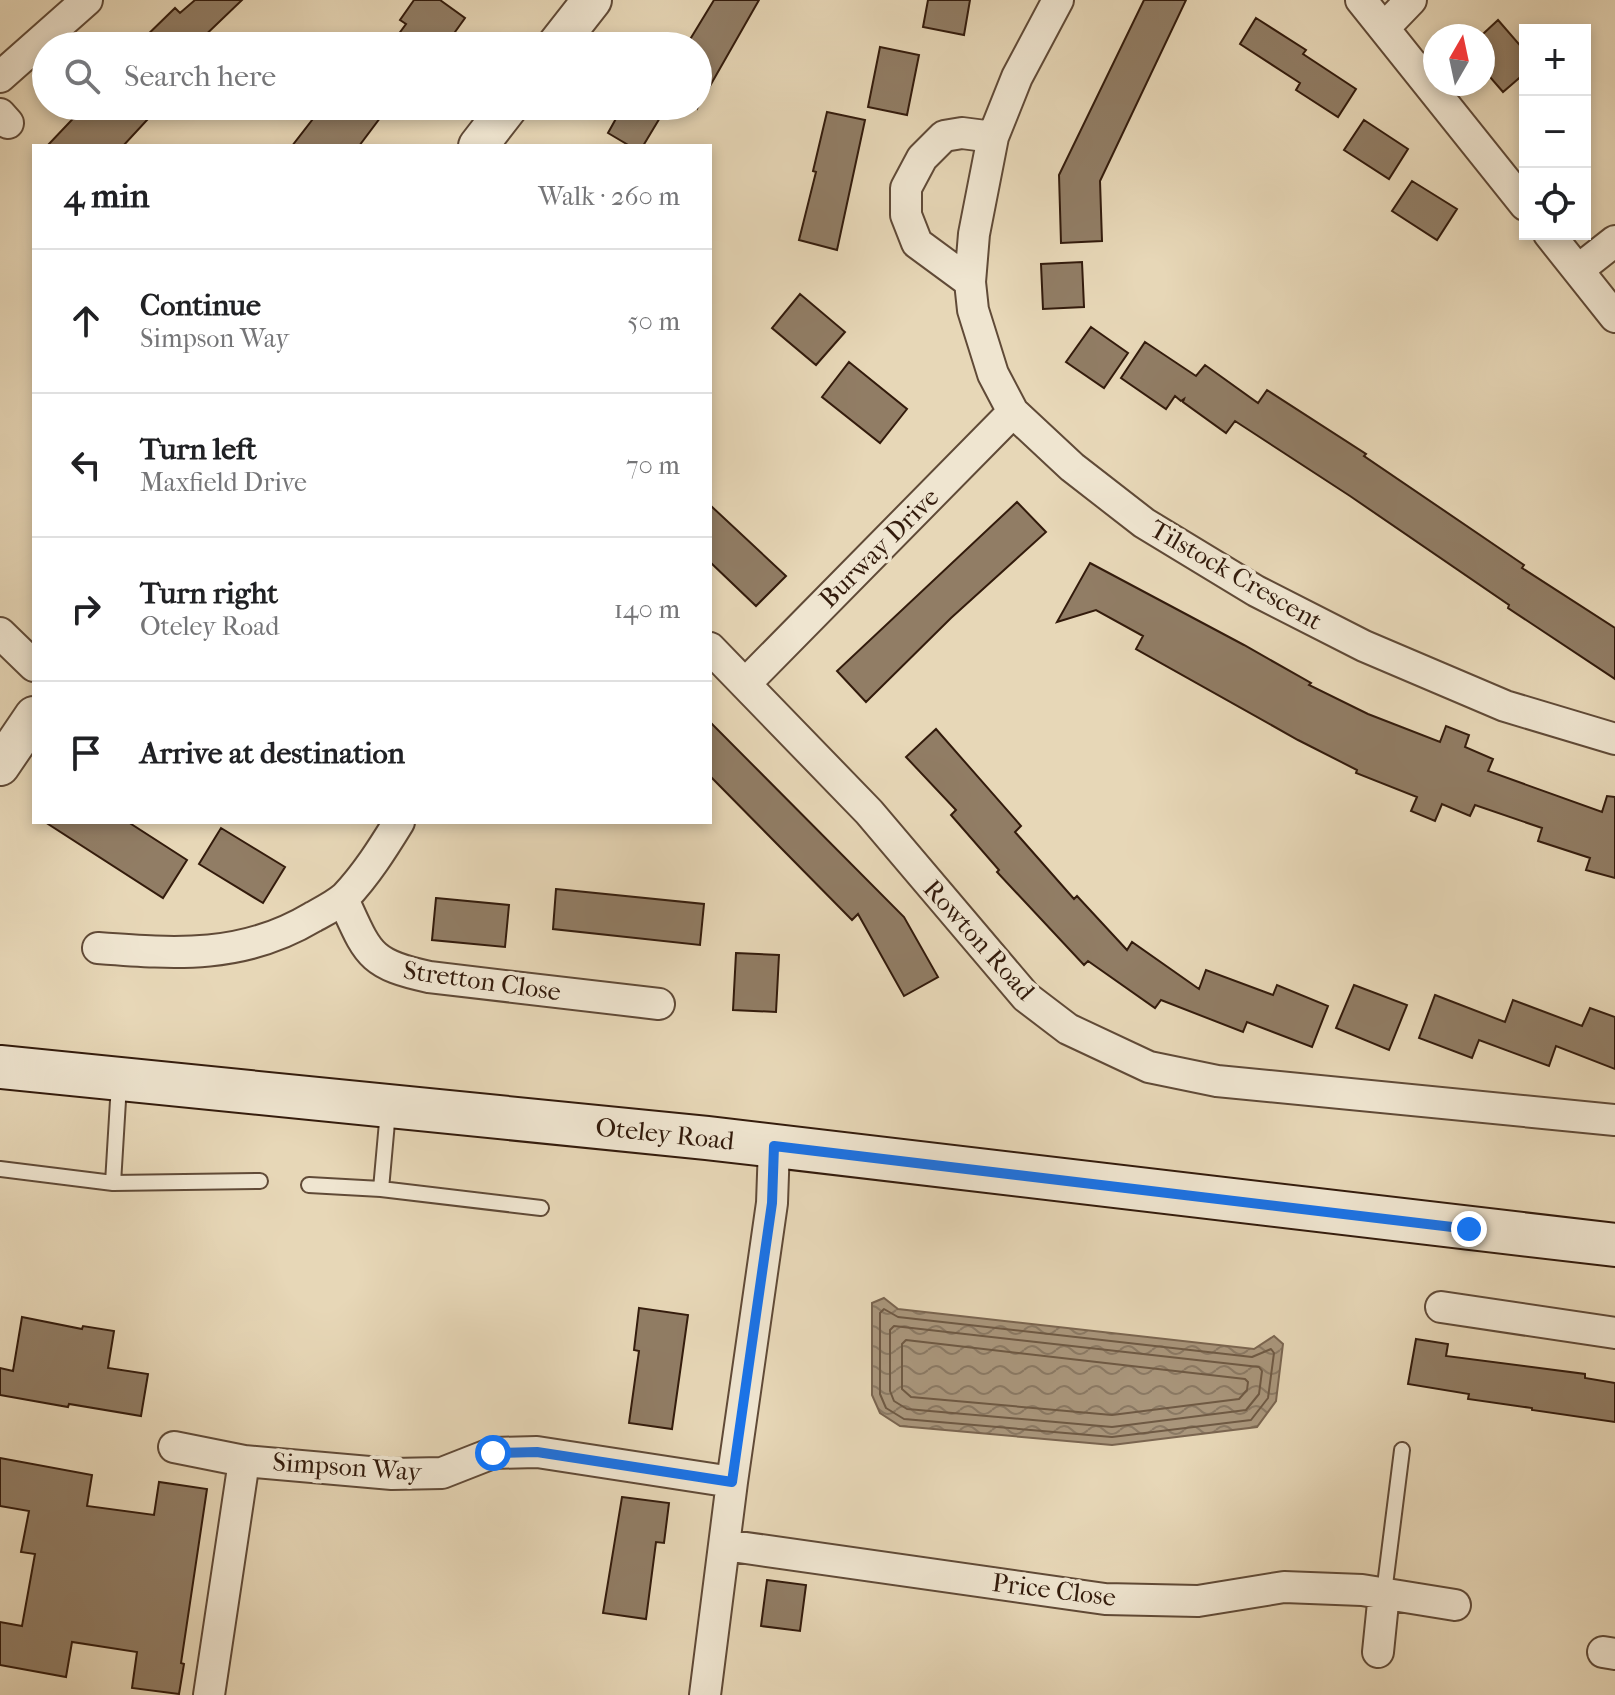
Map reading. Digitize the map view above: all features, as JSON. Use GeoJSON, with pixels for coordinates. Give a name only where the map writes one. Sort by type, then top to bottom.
{"type":"FeatureCollection","features":[{"type":"Feature","properties":{"kind":"main road","name":"Oteley Road"},"geometry":{"type":"LineString","coordinates":[[0,1067],[774,1146],[1501,1234],[1615,1245]]}},
{"type":"Feature","properties":{"kind":"street"},"geometry":{"type":"LineString","coordinates":[[51,32],[87,0]]}},
{"type":"Feature","properties":{"kind":"street"},"geometry":{"type":"LineString","coordinates":[[567,32],[592,0]]}},
{"type":"Feature","properties":{"kind":"street","name":"Tilstock Crescent"},"geometry":{"type":"LineString","coordinates":[[1058,0],[1017,77],[993,137],[974,234],[970,282],[973,310],[993,374],[1013,412],[1072,467],[1144,523],[1256,591],[1364,646],[1505,706],[1615,739]]}},
{"type":"Feature","properties":{"kind":"street"},"geometry":{"type":"LineString","coordinates":[[1361,0],[1519,197]]}},
{"type":"Feature","properties":{"kind":"street"},"geometry":{"type":"LineString","coordinates":[[1385,27],[1411,0]]}},
{"type":"Feature","properties":{"kind":"street"},"geometry":{"type":"LineString","coordinates":[[0,77],[32,49]]}},
{"type":"Feature","properties":{"kind":"street"},"geometry":{"type":"LineString","coordinates":[[480,144],[498,120]]}},
{"type":"Feature","properties":{"kind":"street"},"geometry":{"type":"LineString","coordinates":[[970,282],[917,243],[906,215],[906,188],[922,158],[944,136],[962,133],[993,137]]}},
{"type":"Feature","properties":{"kind":"street"},"geometry":{"type":"LineString","coordinates":[[1554,240],[1615,317]]}},
{"type":"Feature","properties":{"kind":"street"},"geometry":{"type":"LineString","coordinates":[[1578,270],[1615,241]]}},
{"type":"Feature","properties":{"kind":"street","name":"Burway Drive"},"geometry":{"type":"LineString","coordinates":[[746,683],[1013,412]]}},
{"type":"Feature","properties":{"kind":"street"},"geometry":{"type":"LineString","coordinates":[[0,633],[32,664]]}},
{"type":"Feature","properties":{"kind":"street","name":"Rowton Road"},"geometry":{"type":"LineString","coordinates":[[712,650],[869,812],[1026,997],[1068,1029],[1149,1067],[1217,1081],[1615,1120]]}},
{"type":"Feature","properties":{"kind":"street"},"geometry":{"type":"LineString","coordinates":[[0,766],[32,719]]}},
{"type":"Feature","properties":{"kind":"street"},"geometry":{"type":"LineString","coordinates":[[98,948],[209,952],[248,945],[286,933],[343,899],[398,824]]}},
{"type":"Feature","properties":{"kind":"street","name":"Stretton Close"},"geometry":{"type":"LineString","coordinates":[[343,899],[365,948],[392,969],[429,977],[659,1004]]}},
{"type":"Feature","properties":{"kind":"street"},"geometry":{"type":"LineString","coordinates":[[705,1695],[772,1203],[774,1146]]}},
{"type":"Feature","properties":{"kind":"street"},"geometry":{"type":"LineString","coordinates":[[1441,1307],[1615,1333]]}},
{"type":"Feature","properties":{"kind":"street","name":"Simpson Way"},"geometry":{"type":"LineString","coordinates":[[174,1447],[244,1461],[392,1474],[442,1473],[493,1453],[537,1452],[732,1482]]}},
{"type":"Feature","properties":{"kind":"street","name":"Simpson Way"},"geometry":{"type":"LineString","coordinates":[[209,1695],[244,1461]]}},
{"type":"Feature","properties":{"kind":"street","name":"Price Close"},"geometry":{"type":"LineString","coordinates":[[725,1545],[1105,1599],[1198,1601],[1284,1587],[1384,1593],[1455,1605]]}},
{"type":"Feature","properties":{"kind":"street"},"geometry":{"type":"LineString","coordinates":[[1378,1652],[1384,1593]]}},
{"type":"Feature","properties":{"kind":"lane"},"geometry":{"type":"LineString","coordinates":[[113,1183],[119,1078]]}},
{"type":"Feature","properties":{"kind":"lane"},"geometry":{"type":"LineString","coordinates":[[381,1189],[388,1106]]}},
{"type":"Feature","properties":{"kind":"lane"},"geometry":{"type":"LineString","coordinates":[[0,1169],[113,1183],[260,1181]]}},
{"type":"Feature","properties":{"kind":"lane"},"geometry":{"type":"LineString","coordinates":[[309,1185],[381,1189],[541,1208]]}},
{"type":"Feature","properties":{"kind":"lane"},"geometry":{"type":"LineString","coordinates":[[1384,1593],[1402,1450]]}},
{"type":"Feature","properties":{"kind":"water"},"geometry":{"type":"Polygon","coordinates":[[[884,1298],[898,1309],[1254,1349],[1274,1336],[1283,1344],[1276,1401],[1257,1427],[1112,1445],[900,1426],[880,1413],[872,1395],[872,1303],[884,1298]]]}},
{"type":"Feature","properties":{"kind":"building"},"geometry":{"type":"Polygon","coordinates":[[[195,0],[242,0],[209,32],[150,32],[175,8],[180,13],[195,0]]]}},
{"type":"Feature","properties":{"kind":"building"},"geometry":{"type":"Polygon","coordinates":[[[414,0],[440,0],[465,18],[455,32],[400,32],[406,24],[400,20],[414,0]]]}},
{"type":"Feature","properties":{"kind":"building"},"geometry":{"type":"Polygon","coordinates":[[[714,0],[759,0],[712,82],[712,32],[695,32],[714,0]]]}},
{"type":"Feature","properties":{"kind":"building"},"geometry":{"type":"Polygon","coordinates":[[[928,0],[970,0],[964,35],[923,27],[928,0]]]}},
{"type":"Feature","properties":{"kind":"building"},"geometry":{"type":"Polygon","coordinates":[[[1144,0],[1186,0],[1100,181],[1102,241],[1061,243],[1059,175],[1144,0]]]}},
{"type":"Feature","properties":{"kind":"building"},"geometry":{"type":"Polygon","coordinates":[[[1256,18],[1306,50],[1303,54],[1356,89],[1338,117],[1296,90],[1300,83],[1240,44],[1256,18]]]}},
{"type":"Feature","properties":{"kind":"building"},"geometry":{"type":"Polygon","coordinates":[[[1498,20],[1519,44],[1519,78],[1503,92],[1495,83],[1494,24],[1498,20]]]}},
{"type":"Feature","properties":{"kind":"building"},"geometry":{"type":"Polygon","coordinates":[[[880,47],[919,55],[907,115],[868,107],[880,47]]]}},
{"type":"Feature","properties":{"kind":"building"},"geometry":{"type":"Polygon","coordinates":[[[827,112],[865,120],[837,250],[799,240],[827,112]]]}},
{"type":"Feature","properties":{"kind":"building"},"geometry":{"type":"Polygon","coordinates":[[[72,120],[147,120],[125,144],[49,144],[72,120]]]}},
{"type":"Feature","properties":{"kind":"building"},"geometry":{"type":"Polygon","coordinates":[[[312,120],[378,120],[360,144],[294,144],[312,120]]]}},
{"type":"Feature","properties":{"kind":"building"},"geometry":{"type":"Polygon","coordinates":[[[615,120],[659,120],[644,144],[627,144],[608,133],[615,120]]]}},
{"type":"Feature","properties":{"kind":"building"},"geometry":{"type":"Polygon","coordinates":[[[1364,120],[1408,149],[1389,179],[1344,150],[1364,120]]]}},
{"type":"Feature","properties":{"kind":"building"},"geometry":{"type":"Polygon","coordinates":[[[1412,181],[1457,209],[1437,240],[1392,211],[1412,181]]]}},
{"type":"Feature","properties":{"kind":"building"},"geometry":{"type":"Polygon","coordinates":[[[1082,262],[1084,307],[1043,309],[1041,264],[1082,262]]]}},
{"type":"Feature","properties":{"kind":"building"},"geometry":{"type":"Polygon","coordinates":[[[800,294],[845,332],[816,365],[772,328],[800,294]]]}},
{"type":"Feature","properties":{"kind":"building"},"geometry":{"type":"Polygon","coordinates":[[[1091,327],[1128,353],[1104,388],[1066,362],[1091,327]]]}},
{"type":"Feature","properties":{"kind":"building"},"geometry":{"type":"Polygon","coordinates":[[[1145,342],[1196,376],[1205,365],[1258,403],[1267,390],[1366,454],[1364,456],[1524,565],[1522,568],[1615,628],[1615,679],[1350,496],[1235,421],[1226,433],[1183,402],[1184,399],[1181,401],[1175,396],[1166,409],[1121,378],[1145,342]]]}},
{"type":"Feature","properties":{"kind":"building"},"geometry":{"type":"Polygon","coordinates":[[[849,362],[907,409],[880,443],[822,397],[849,362]]]}},
{"type":"Feature","properties":{"kind":"building"},"geometry":{"type":"Polygon","coordinates":[[[1017,502],[1046,532],[951,618],[866,702],[837,671],[1017,502]]]}},
{"type":"Feature","properties":{"kind":"building"},"geometry":{"type":"Polygon","coordinates":[[[712,507],[786,576],[756,606],[712,564],[712,507]]]}},
{"type":"Feature","properties":{"kind":"building"},"geometry":{"type":"Polygon","coordinates":[[[1090,563],[1244,645],[1311,683],[1309,685],[1368,714],[1440,742],[1446,726],[1469,735],[1465,747],[1493,759],[1488,771],[1602,812],[1607,796],[1615,797],[1615,878],[1586,870],[1590,858],[1538,841],[1542,828],[1475,805],[1470,816],[1442,804],[1435,821],[1411,811],[1417,797],[1356,773],[1357,770],[1136,649],[1143,636],[1096,610],[1057,622],[1090,563]]]}},
{"type":"Feature","properties":{"kind":"building"},"geometry":{"type":"Polygon","coordinates":[[[712,724],[904,917],[938,977],[904,996],[858,914],[852,920],[712,778],[712,724]]]}},
{"type":"Feature","properties":{"kind":"building"},"geometry":{"type":"Polygon","coordinates":[[[936,729],[1021,826],[1015,832],[1074,899],[1077,896],[1127,950],[1132,942],[1199,989],[1206,970],[1273,995],[1277,985],[1328,1006],[1312,1047],[1247,1022],[1243,1032],[1161,1000],[1155,1008],[1088,961],[1084,965],[997,872],[999,870],[951,815],[956,810],[906,757],[936,729]]]}},
{"type":"Feature","properties":{"kind":"building"},"geometry":{"type":"Polygon","coordinates":[[[48,824],[131,824],[187,860],[163,898],[48,824]]]}},
{"type":"Feature","properties":{"kind":"building"},"geometry":{"type":"Polygon","coordinates":[[[221,828],[285,867],[263,903],[199,864],[221,828]]]}},
{"type":"Feature","properties":{"kind":"building"},"geometry":{"type":"Polygon","coordinates":[[[556,889],[704,904],[700,945],[553,929],[556,889]]]}},
{"type":"Feature","properties":{"kind":"building"},"geometry":{"type":"Polygon","coordinates":[[[436,898],[509,905],[505,947],[432,940],[436,898]]]}},
{"type":"Feature","properties":{"kind":"building"},"geometry":{"type":"Polygon","coordinates":[[[736,953],[779,955],[776,1012],[733,1010],[736,953]]]}},
{"type":"Feature","properties":{"kind":"building"},"geometry":{"type":"Polygon","coordinates":[[[1354,985],[1407,1005],[1389,1050],[1336,1028],[1354,985]]]}},
{"type":"Feature","properties":{"kind":"building"},"geometry":{"type":"Polygon","coordinates":[[[1435,995],[1505,1022],[1513,1000],[1582,1026],[1590,1008],[1615,1017],[1615,1069],[1556,1046],[1549,1066],[1479,1040],[1472,1058],[1419,1038],[1435,995]]]}},
{"type":"Feature","properties":{"kind":"building"},"geometry":{"type":"Polygon","coordinates":[[[639,1308],[688,1315],[672,1429],[629,1423],[639,1351],[634,1350],[639,1308]]]}},
{"type":"Feature","properties":{"kind":"building"},"geometry":{"type":"Polygon","coordinates":[[[22,1317],[82,1329],[83,1326],[114,1331],[108,1368],[148,1374],[141,1416],[0,1395],[0,1368],[13,1371],[22,1317]]]}},
{"type":"Feature","properties":{"kind":"building"},"geometry":{"type":"Polygon","coordinates":[[[1416,1339],[1448,1344],[1446,1356],[1585,1374],[1585,1378],[1615,1383],[1615,1422],[1468,1399],[1469,1394],[1408,1384],[1416,1339]]]}},
{"type":"Feature","properties":{"kind":"building"},"geometry":{"type":"Polygon","coordinates":[[[0,1458],[92,1475],[87,1506],[154,1515],[159,1482],[207,1489],[179,1694],[132,1688],[137,1652],[72,1642],[66,1677],[0,1665],[0,1622],[22,1626],[35,1554],[21,1552],[29,1511],[0,1506],[0,1458]]]}},
{"type":"Feature","properties":{"kind":"building"},"geometry":{"type":"Polygon","coordinates":[[[622,1497],[669,1503],[664,1543],[656,1542],[646,1619],[603,1613],[622,1497]]]}},
{"type":"Feature","properties":{"kind":"building"},"geometry":{"type":"Polygon","coordinates":[[[767,1580],[806,1585],[800,1631],[761,1626],[767,1580]]]}},
{"type":"Feature","properties":{"kind":"route"},"geometry":{"type":"LineString","coordinates":[[493,1453],[537,1452],[732,1482],[772,1203],[774,1146],[1469,1229]]}}]}
